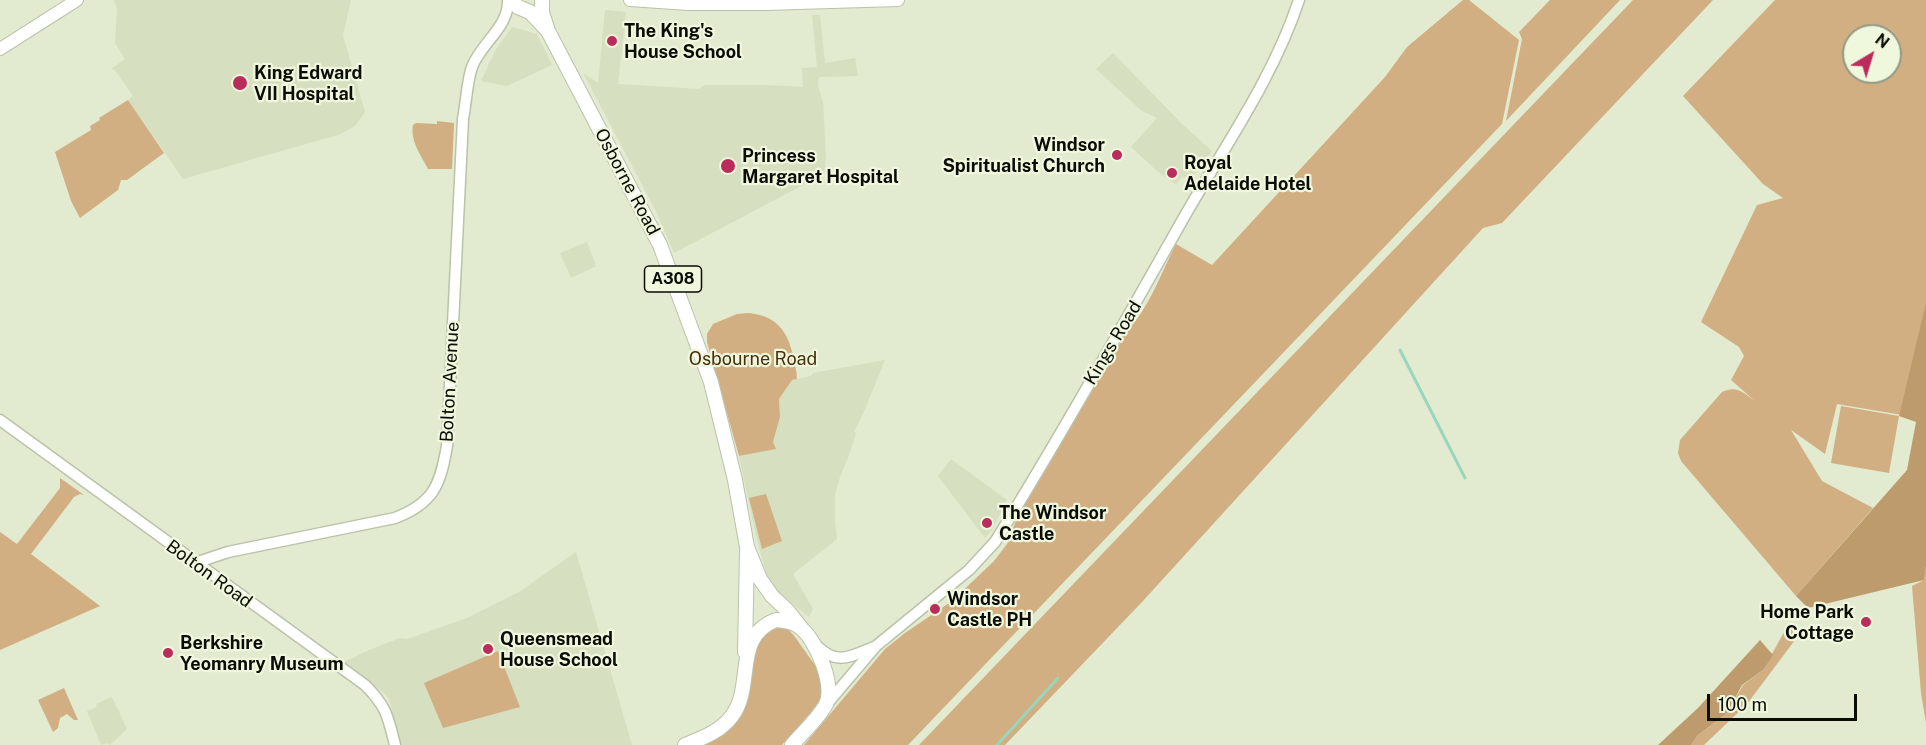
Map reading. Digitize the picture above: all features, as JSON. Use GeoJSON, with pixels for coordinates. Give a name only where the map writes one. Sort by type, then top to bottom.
{"type":"FeatureCollection","features":[{"type":"Feature","properties":{"kind":"main road"},"geometry":{"type":"LineString","coordinates":[[0,49],[77,0]]}},
{"type":"Feature","properties":{"kind":"main road","name":"A308"},"geometry":{"type":"LineString","coordinates":[[510,0],[518,7],[526,9],[533,8],[543,0]]}},
{"type":"Feature","properties":{"kind":"main road","name":"Osborne Road"},"geometry":{"type":"LineString","coordinates":[[543,0],[548,31]]}},
{"type":"Feature","properties":{"kind":"main road"},"geometry":{"type":"LineString","coordinates":[[630,0],[688,4],[765,4],[898,0]]}},
{"type":"Feature","properties":{"kind":"main road","name":"Osborne Road"},"geometry":{"type":"LineString","coordinates":[[526,9],[548,31],[660,245],[711,382],[735,480],[747,547],[760,579],[811,640],[824,666],[828,694],[826,705]]}},
{"type":"Feature","properties":{"kind":"main road","name":"Osborne Road"},"geometry":{"type":"LineString","coordinates":[[745,660],[747,547]]}},
{"type":"Feature","properties":{"kind":"main road"},"geometry":{"type":"LineString","coordinates":[[685,745],[721,728],[732,716],[740,702],[745,660],[759,629],[776,620],[786,621],[802,629]]}},
{"type":"Feature","properties":{"kind":"main road"},"geometry":{"type":"LineString","coordinates":[[792,745],[826,705]]}},
{"type":"Feature","properties":{"kind":"street","name":"Bolton Avenue"},"geometry":{"type":"LineString","coordinates":[[195,563],[228,552],[395,518],[413,511],[436,487],[447,446],[464,119],[472,66],[500,26],[510,0]]}},
{"type":"Feature","properties":{"kind":"street","name":"Kings Road"},"geometry":{"type":"LineString","coordinates":[[826,705],[876,646],[969,570],[995,542],[1123,327],[1235,130],[1282,44],[1299,0]]}},
{"type":"Feature","properties":{"kind":"street","name":"Bolton Avenue"},"geometry":{"type":"LineString","coordinates":[[500,26],[526,9]]}},
{"type":"Feature","properties":{"kind":"street","name":"Bolton Road"},"geometry":{"type":"LineString","coordinates":[[0,420],[365,685],[386,710],[395,745]]}},
{"type":"Feature","properties":{"kind":"street","name":"Kings Road"},"geometry":{"type":"LineString","coordinates":[[811,640],[825,654],[837,659],[846,658],[876,646]]}},
{"type":"Feature","properties":{"kind":"shaded area","name":"King Edward VII Hospital"},"geometry":{"type":"Polygon","coordinates":[[[114,0],[351,0],[343,35],[365,112],[355,126],[341,134],[183,179],[128,100],[133,96],[115,70],[111,69],[125,59],[115,43],[117,9],[114,0]]]}},
{"type":"Feature","properties":{"kind":"shaded area","name":"Princess Margaret Hospital"},"geometry":{"type":"Polygon","coordinates":[[[605,10],[626,12],[618,84],[699,89],[705,85],[803,87],[802,68],[817,67],[812,15],[820,15],[825,63],[855,58],[858,76],[819,77],[818,86],[823,102],[826,157],[824,174],[674,253],[655,209],[583,73],[598,83],[605,10]]]}},
{"type":"Feature","properties":{"kind":"shaded area"},"geometry":{"type":"Polygon","coordinates":[[[512,27],[537,34],[552,65],[507,86],[481,81],[495,51],[512,27]]]}},
{"type":"Feature","properties":{"kind":"shaded area"},"geometry":{"type":"Polygon","coordinates":[[[1113,53],[1181,123],[1212,151],[1195,174],[1181,178],[1176,185],[1131,147],[1157,118],[1142,111],[1096,69],[1113,53]]]}},
{"type":"Feature","properties":{"kind":"shaded area"},"geometry":{"type":"Polygon","coordinates":[[[587,242],[596,266],[571,278],[560,253],[587,242]]]}},
{"type":"Feature","properties":{"kind":"shaded area"},"geometry":{"type":"Polygon","coordinates":[[[1926,303],[1926,566],[1924,580],[1808,608],[1796,596],[1907,470],[1916,422],[1899,416],[1926,303]]]}},
{"type":"Feature","properties":{"kind":"shaded area"},"geometry":{"type":"Polygon","coordinates":[[[885,360],[854,432],[856,433],[835,495],[837,539],[793,574],[813,609],[809,617],[773,588],[768,581],[739,456],[776,449],[773,442],[780,417],[779,399],[792,380],[811,376],[813,373],[885,360]]]}},
{"type":"Feature","properties":{"kind":"shaded area"},"geometry":{"type":"Polygon","coordinates":[[[951,459],[1007,500],[992,530],[985,538],[938,476],[951,459]]]}},
{"type":"Feature","properties":{"kind":"shaded area","name":"Queensmead House School"},"geometry":{"type":"Polygon","coordinates":[[[576,552],[632,745],[401,745],[389,699],[383,692],[342,663],[400,638],[407,639],[467,618],[519,592],[576,552]]]}},
{"type":"Feature","properties":{"kind":"shaded area"},"geometry":{"type":"Polygon","coordinates":[[[1760,640],[1773,655],[1763,670],[1742,685],[1727,713],[1698,735],[1691,745],[1658,745],[1698,708],[1760,640]]]}},
{"type":"Feature","properties":{"kind":"shaded area"},"geometry":{"type":"Polygon","coordinates":[[[112,697],[127,729],[110,745],[107,743],[101,745],[87,711],[112,697]]]}},
{"type":"Feature","properties":{"kind":"green space"},"geometry":{"type":"Polygon","coordinates":[[[1463,0],[1469,0],[1519,40],[1502,124],[908,745],[804,745],[885,649],[952,601],[994,561],[1007,544],[1017,518],[1128,330],[1149,300],[1176,244],[1212,265],[1385,77],[1407,47],[1463,0]]]}},
{"type":"Feature","properties":{"kind":"green space"},"geometry":{"type":"Polygon","coordinates":[[[1550,0],[1620,0],[1506,121],[1522,39],[1519,32],[1550,0]]]}},
{"type":"Feature","properties":{"kind":"green space"},"geometry":{"type":"Polygon","coordinates":[[[1633,0],[1713,0],[1502,223],[1483,228],[1142,602],[1005,745],[919,745],[1633,0]]]}},
{"type":"Feature","properties":{"kind":"green space"},"geometry":{"type":"Polygon","coordinates":[[[1775,0],[1926,0],[1926,308],[1902,415],[1837,404],[1825,454],[1791,430],[1822,481],[1873,508],[1796,596],[1681,461],[1678,453],[1680,440],[1722,392],[1736,390],[1755,401],[1731,380],[1744,356],[1739,347],[1701,322],[1757,205],[1783,198],[1763,184],[1683,96],[1775,0]]]}},
{"type":"Feature","properties":{"kind":"green space"},"geometry":{"type":"Polygon","coordinates":[[[128,100],[164,153],[127,180],[121,180],[118,190],[80,218],[71,201],[55,152],[91,130],[90,126],[100,120],[99,118],[128,100]]]}},
{"type":"Feature","properties":{"kind":"green space"},"geometry":{"type":"Polygon","coordinates":[[[437,121],[454,123],[452,169],[428,169],[413,137],[413,125],[416,123],[437,124],[437,121]]]}},
{"type":"Feature","properties":{"kind":"green space","name":"Osbourne Road"},"geometry":{"type":"Polygon","coordinates":[[[749,313],[766,317],[784,332],[793,355],[797,379],[792,380],[779,399],[780,417],[773,442],[776,449],[739,456],[707,342],[707,334],[713,324],[737,314],[749,313]]]}},
{"type":"Feature","properties":{"kind":"green space"},"geometry":{"type":"Polygon","coordinates":[[[1841,406],[1899,416],[1889,473],[1831,463],[1841,406]]]}},
{"type":"Feature","properties":{"kind":"green space"},"geometry":{"type":"Polygon","coordinates":[[[60,478],[84,495],[74,497],[31,554],[100,606],[0,650],[0,532],[17,544],[60,488],[60,478]]]}},
{"type":"Feature","properties":{"kind":"green space"},"geometry":{"type":"Polygon","coordinates":[[[766,494],[782,541],[762,549],[749,498],[766,494]]]}},
{"type":"Feature","properties":{"kind":"green space"},"geometry":{"type":"Polygon","coordinates":[[[1926,566],[1926,723],[1921,693],[1912,586],[1924,580],[1926,566]]]}},
{"type":"Feature","properties":{"kind":"green space"},"geometry":{"type":"Polygon","coordinates":[[[775,623],[793,634],[818,671],[824,687],[820,699],[805,720],[782,745],[700,745],[746,702],[750,689],[755,644],[775,623]]]}},
{"type":"Feature","properties":{"kind":"green space"},"geometry":{"type":"Polygon","coordinates":[[[1788,625],[1801,632],[1747,704],[1704,745],[1691,745],[1698,735],[1727,713],[1743,685],[1763,670],[1788,625]]]}},
{"type":"Feature","properties":{"kind":"green space"},"geometry":{"type":"Polygon","coordinates":[[[498,651],[520,707],[443,728],[424,683],[498,651]]]}},
{"type":"Feature","properties":{"kind":"green space"},"geometry":{"type":"Polygon","coordinates":[[[64,688],[78,720],[74,720],[67,714],[60,718],[58,728],[53,732],[38,700],[64,688]]]}},
{"type":"Feature","properties":{"kind":"waterway"},"geometry":{"type":"LineString","coordinates":[[1400,350],[1465,478]]}},
{"type":"Feature","properties":{"kind":"waterway"},"geometry":{"type":"LineString","coordinates":[[997,745],[1058,678]]}},
{"type":"Feature","properties":{"kind":"place","name":"The King's House School"},"geometry":{"type":"Point","coordinates":[612,41]}},
{"type":"Feature","properties":{"kind":"place","name":"King Edward VII Hospital"},"geometry":{"type":"Point","coordinates":[240,83]}},
{"type":"Feature","properties":{"kind":"place","name":"Windsor Spiritualist Church"},"geometry":{"type":"Point","coordinates":[1117,155]}},
{"type":"Feature","properties":{"kind":"place","name":"Princess Margaret Hospital"},"geometry":{"type":"Point","coordinates":[728,166]}},
{"type":"Feature","properties":{"kind":"place","name":"Royal Adelaide Hotel"},"geometry":{"type":"Point","coordinates":[1172,173]}},
{"type":"Feature","properties":{"kind":"place","name":"The Windsor Castle"},"geometry":{"type":"Point","coordinates":[987,523]}},
{"type":"Feature","properties":{"kind":"place","name":"Windsor Castle PH"},"geometry":{"type":"Point","coordinates":[935,609]}},
{"type":"Feature","properties":{"kind":"place","name":"Home Park Cottage"},"geometry":{"type":"Point","coordinates":[1866,622]}},
{"type":"Feature","properties":{"kind":"place","name":"Queensmead House School"},"geometry":{"type":"Point","coordinates":[488,649]}},
{"type":"Feature","properties":{"kind":"place","name":"Berkshire Yeomanry Museum"},"geometry":{"type":"Point","coordinates":[168,653]}}]}
